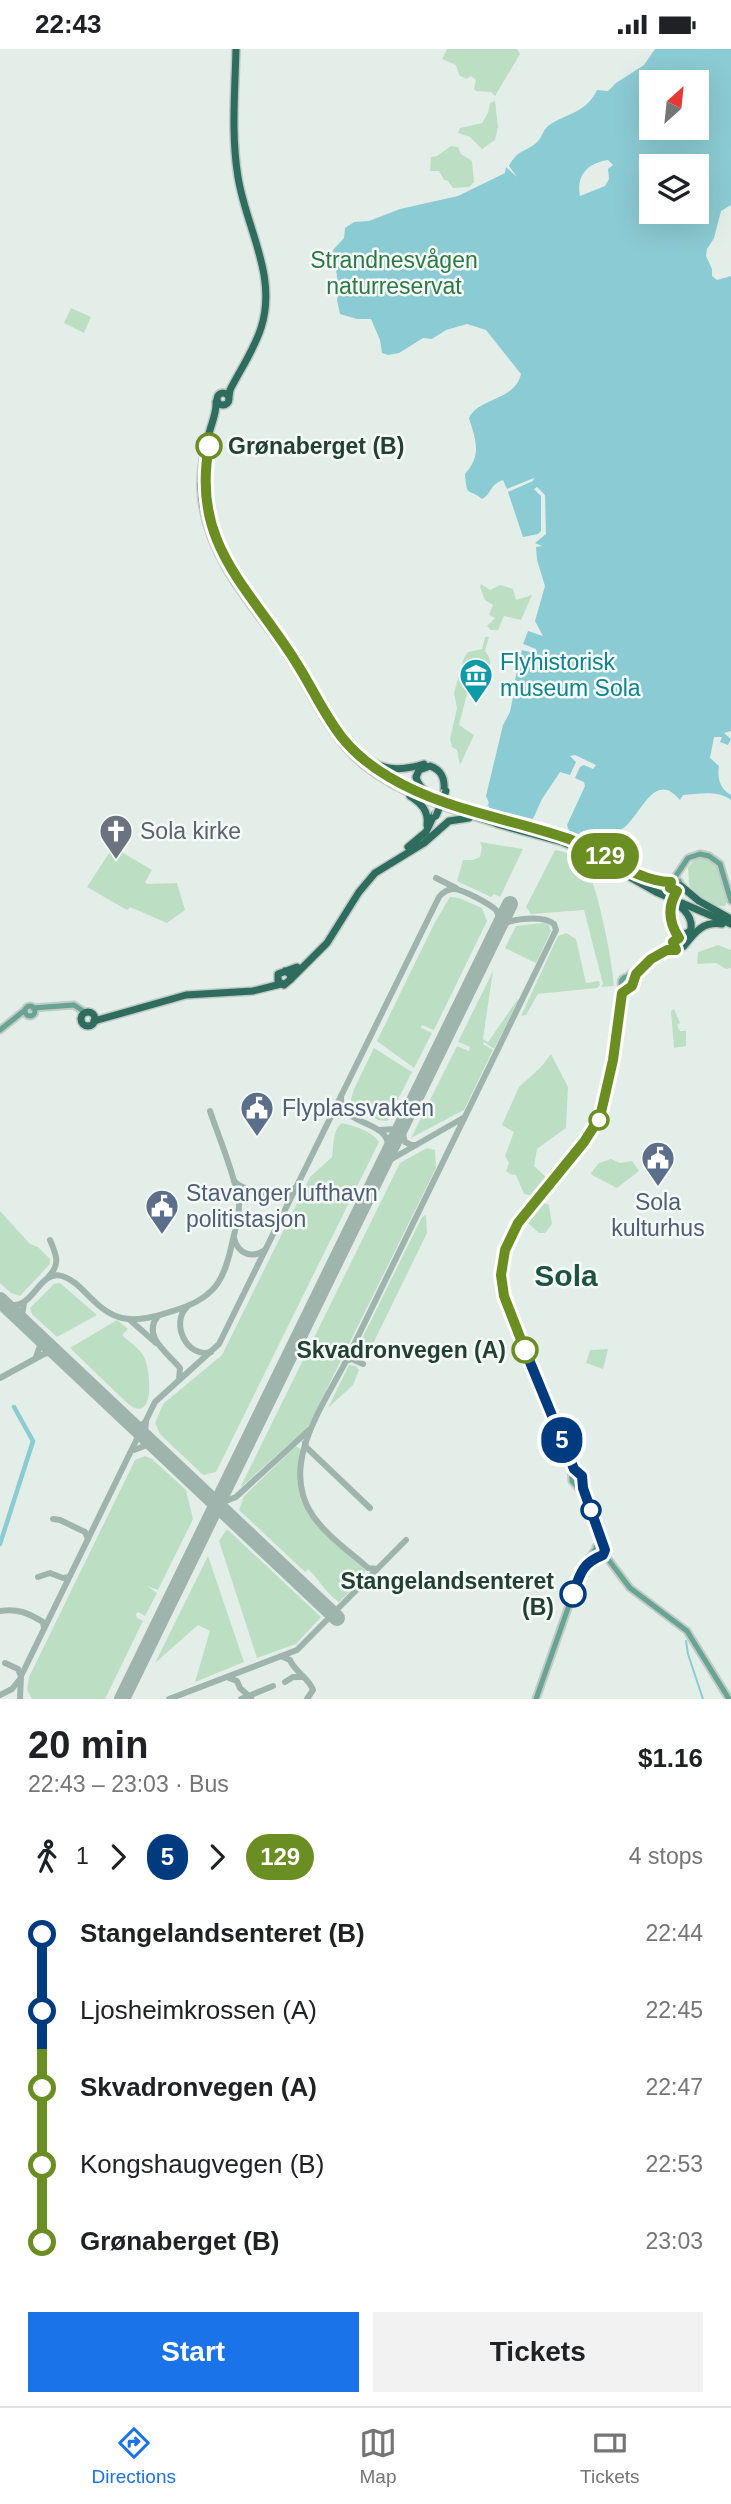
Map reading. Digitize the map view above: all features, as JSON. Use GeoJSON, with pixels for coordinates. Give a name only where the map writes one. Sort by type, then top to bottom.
{"type":"FeatureCollection","features":[{"type":"Feature","properties":{"kind":"highway"},"geometry":{"type":"LineString","coordinates":[[234,49],[232,165],[238,198],[260,267],[263,295],[254,336],[232,377],[217,397],[205,451],[201,486],[205,515],[216,548],[234,583],[293,664],[328,726],[348,751],[377,776],[424,808],[428,817],[427,824],[412,846]]}},
{"type":"Feature","properties":{"kind":"highway"},"geometry":{"type":"LineString","coordinates":[[234,49],[236,164],[242,198],[263,266],[267,296],[259,333],[230,390],[229,402],[219,413],[205,475],[206,503],[214,534],[237,581],[290,653],[323,712],[351,748],[368,764],[433,799],[566,838],[648,877],[731,923]]}},
{"type":"Feature","properties":{"kind":"highway"},"geometry":{"type":"LineString","coordinates":[[220,393],[229,397]]}},
{"type":"Feature","properties":{"kind":"highway"},"geometry":{"type":"LineString","coordinates":[[216,402],[225,405]]}},
{"type":"Feature","properties":{"kind":"highway"},"geometry":{"type":"LineString","coordinates":[[89,1016],[194,990],[253,988],[279,980],[286,984],[327,943],[368,881],[426,832],[445,791],[446,776],[435,766],[426,764],[405,770],[387,769],[373,764],[351,748]]}},
{"type":"Feature","properties":{"kind":"highway"},"geometry":{"type":"LineString","coordinates":[[366,766],[420,797],[584,851],[681,907],[689,917],[691,933],[678,943]]}},
{"type":"Feature","properties":{"kind":"highway"},"geometry":{"type":"LineString","coordinates":[[445,791],[444,781],[438,770],[430,766],[419,770],[417,783],[424,790],[465,810]]}},
{"type":"Feature","properties":{"kind":"highway"},"geometry":{"type":"LineString","coordinates":[[279,980],[279,972],[295,968],[320,947],[356,891],[373,871],[412,846],[424,843],[440,827],[453,819],[470,818],[499,824]]}},
{"type":"Feature","properties":{"kind":"highway"},"geometry":{"type":"LineString","coordinates":[[601,855],[674,892],[699,901],[731,923]]}},
{"type":"Feature","properties":{"kind":"highway"},"geometry":{"type":"LineString","coordinates":[[656,892],[674,892]]}},
{"type":"Feature","properties":{"kind":"highway"},"geometry":{"type":"LineString","coordinates":[[671,920],[683,934],[688,932],[691,925]]}},
{"type":"Feature","properties":{"kind":"highway"},"geometry":{"type":"LineString","coordinates":[[678,943],[703,926],[731,923]]}},
{"type":"Feature","properties":{"kind":"highway"},"geometry":{"type":"LineString","coordinates":[[285,971],[290,974],[291,979]]}},
{"type":"Feature","properties":{"kind":"main road"},"geometry":{"type":"LineString","coordinates":[[678,943],[667,916],[680,869],[688,858],[700,854],[709,856],[720,864],[726,873],[731,891]]}},
{"type":"Feature","properties":{"kind":"main road"},"geometry":{"type":"LineString","coordinates":[[720,864],[731,901]]}},
{"type":"Feature","properties":{"kind":"main road"},"geometry":{"type":"LineString","coordinates":[[674,892],[671,920],[678,943]]}},
{"type":"Feature","properties":{"kind":"main road"},"geometry":{"type":"LineString","coordinates":[[678,943],[653,955],[622,980],[624,987],[619,1001],[616,1039],[603,1109],[591,1133],[515,1228],[507,1244],[502,1268],[506,1303],[575,1474],[582,1476],[579,1483],[603,1552],[640,1595],[687,1631],[730,1699]]}},
{"type":"Feature","properties":{"kind":"main road"},"geometry":{"type":"LineString","coordinates":[[624,987],[632,986],[636,974],[651,959],[678,943]]}},
{"type":"Feature","properties":{"kind":"main road"},"geometry":{"type":"LineString","coordinates":[[627,977],[633,981]]}},
{"type":"Feature","properties":{"kind":"main road"},"geometry":{"type":"LineString","coordinates":[[0,1030],[20,1016],[41,1008],[77,1006],[89,1016]]}},
{"type":"Feature","properties":{"kind":"main road"},"geometry":{"type":"LineString","coordinates":[[536,1699],[580,1574],[590,1560],[598,1539],[579,1483]]}},
{"type":"Feature","properties":{"kind":"main road"},"geometry":{"type":"LineString","coordinates":[[595,1549],[603,1552]]}},
{"type":"Feature","properties":{"kind":"main road"},"geometry":{"type":"LineString","coordinates":[[595,1549],[603,1552]]}},
{"type":"Feature","properties":{"kind":"main road"},"geometry":{"type":"LineString","coordinates":[[590,1560],[603,1552]]}},
{"type":"Feature","properties":{"kind":"green space"},"geometry":{"type":"Polygon","coordinates":[[[447,49],[517,49],[520,54],[495,96],[491,92],[476,91],[476,80],[471,76],[466,79],[459,75],[456,65],[442,59],[447,49]]]}},
{"type":"Feature","properties":{"kind":"green space"},"geometry":{"type":"Polygon","coordinates":[[[495,101],[498,127],[495,140],[482,149],[470,137],[458,133],[460,128],[482,123],[490,103],[495,101]]]}},
{"type":"Feature","properties":{"kind":"green space"},"geometry":{"type":"Polygon","coordinates":[[[451,146],[458,147],[461,154],[472,161],[474,182],[469,187],[453,188],[439,171],[430,171],[431,157],[451,146]]]}},
{"type":"Feature","properties":{"kind":"green space"},"geometry":{"type":"Polygon","coordinates":[[[71,308],[91,317],[84,333],[64,323],[71,308]]]}},
{"type":"Feature","properties":{"kind":"green space"},"geometry":{"type":"Polygon","coordinates":[[[481,584],[490,590],[500,585],[513,589],[516,600],[532,595],[521,620],[504,616],[498,630],[491,630],[487,626],[495,618],[489,615],[493,605],[485,600],[481,584]]]}},
{"type":"Feature","properties":{"kind":"green space"},"geometry":{"type":"Polygon","coordinates":[[[485,637],[489,637],[485,651],[490,665],[488,671],[472,675],[459,725],[474,735],[460,765],[457,750],[452,747],[450,739],[457,708],[454,693],[464,658],[468,652],[482,649],[485,637]]]}},
{"type":"Feature","properties":{"kind":"green space"},"geometry":{"type":"Polygon","coordinates":[[[480,842],[523,849],[500,897],[494,894],[491,897],[457,881],[463,860],[480,857],[480,842]]]}},
{"type":"Feature","properties":{"kind":"green space"},"geometry":{"type":"Polygon","coordinates":[[[113,847],[152,870],[145,882],[147,884],[177,883],[185,910],[167,923],[130,907],[127,910],[87,887],[113,847]]]}},
{"type":"Feature","properties":{"kind":"green space"},"geometry":{"type":"Polygon","coordinates":[[[555,850],[578,858],[589,873],[604,923],[614,986],[601,987],[603,984],[584,910],[531,914],[526,907],[555,850]]]}},
{"type":"Feature","properties":{"kind":"green space"},"geometry":{"type":"Polygon","coordinates":[[[696,858],[704,858],[716,866],[724,887],[727,902],[725,906],[710,903],[689,885],[688,867],[696,858]]]}},
{"type":"Feature","properties":{"kind":"green space"},"geometry":{"type":"Polygon","coordinates":[[[450,897],[482,908],[487,921],[434,1030],[422,1025],[421,1028],[432,1033],[414,1068],[377,1041],[450,897]]]}},
{"type":"Feature","properties":{"kind":"green space"},"geometry":{"type":"Polygon","coordinates":[[[544,923],[549,925],[551,931],[536,963],[505,948],[516,926],[544,923]]]}},
{"type":"Feature","properties":{"kind":"green space"},"geometry":{"type":"Polygon","coordinates":[[[566,933],[576,939],[586,983],[599,981],[600,985],[597,988],[538,994],[526,1015],[521,1016],[558,936],[566,933]]]}},
{"type":"Feature","properties":{"kind":"green space"},"geometry":{"type":"Polygon","coordinates":[[[718,945],[731,950],[731,968],[726,969],[716,963],[697,964],[698,952],[718,945]]]}},
{"type":"Feature","properties":{"kind":"green space"},"geometry":{"type":"Polygon","coordinates":[[[493,971],[483,1039],[488,1042],[518,1001],[494,1049],[484,1042],[483,1044],[493,1050],[464,1110],[411,1138],[457,1046],[469,1051],[470,1047],[458,1042],[493,971]]]}},
{"type":"Feature","properties":{"kind":"green space"},"geometry":{"type":"Polygon","coordinates":[[[674,1009],[680,1023],[677,1025],[680,1031],[686,1031],[686,1046],[674,1048],[671,1011],[674,1009]]]}},
{"type":"Feature","properties":{"kind":"green space"},"geometry":{"type":"Polygon","coordinates":[[[374,1048],[412,1072],[387,1121],[378,1120],[350,1103],[374,1048]]]}},
{"type":"Feature","properties":{"kind":"green space"},"geometry":{"type":"Polygon","coordinates":[[[551,1054],[568,1087],[566,1128],[537,1149],[534,1166],[549,1180],[534,1196],[524,1194],[516,1175],[506,1171],[509,1163],[505,1156],[514,1132],[502,1125],[519,1087],[551,1054]]]}},
{"type":"Feature","properties":{"kind":"green space"},"geometry":{"type":"Polygon","coordinates":[[[342,1123],[367,1132],[379,1142],[216,1472],[203,1475],[160,1434],[155,1423],[163,1404],[222,1355],[310,1177],[332,1157],[335,1134],[342,1123]]]}},
{"type":"Feature","properties":{"kind":"green space"},"geometry":{"type":"Polygon","coordinates":[[[427,1148],[435,1150],[436,1168],[308,1427],[240,1488],[400,1163],[427,1148]]]}},
{"type":"Feature","properties":{"kind":"green space"},"geometry":{"type":"Polygon","coordinates":[[[611,1159],[620,1163],[632,1161],[639,1171],[617,1188],[592,1175],[599,1163],[611,1159]]]}},
{"type":"Feature","properties":{"kind":"green space"},"geometry":{"type":"Polygon","coordinates":[[[542,1202],[549,1205],[552,1224],[545,1233],[539,1233],[527,1219],[542,1202]]]}},
{"type":"Feature","properties":{"kind":"green space"},"geometry":{"type":"Polygon","coordinates":[[[0,1211],[30,1244],[38,1247],[50,1259],[50,1264],[20,1296],[11,1293],[0,1283],[0,1211]]]}},
{"type":"Feature","properties":{"kind":"green space"},"geometry":{"type":"Polygon","coordinates":[[[426,1215],[427,1233],[366,1358],[360,1358],[355,1353],[422,1217],[426,1215]]]}},
{"type":"Feature","properties":{"kind":"green space"},"geometry":{"type":"Polygon","coordinates":[[[60,1283],[97,1315],[57,1337],[32,1314],[30,1308],[54,1284],[60,1283]]]}},
{"type":"Feature","properties":{"kind":"green space"},"geometry":{"type":"Polygon","coordinates":[[[117,1320],[128,1329],[122,1335],[141,1352],[147,1366],[149,1395],[142,1408],[127,1403],[70,1348],[117,1320]]]}},
{"type":"Feature","properties":{"kind":"green space"},"geometry":{"type":"Polygon","coordinates":[[[608,1349],[603,1369],[586,1363],[590,1350],[608,1349]]]}},
{"type":"Feature","properties":{"kind":"green space"},"geometry":{"type":"Polygon","coordinates":[[[349,1365],[356,1366],[359,1370],[353,1385],[328,1408],[349,1365]]]}},
{"type":"Feature","properties":{"kind":"green space"},"geometry":{"type":"Polygon","coordinates":[[[296,1446],[301,1449],[299,1487],[305,1504],[325,1532],[365,1570],[364,1578],[339,1602],[308,1569],[305,1572],[239,1510],[244,1496],[296,1446]]]}},
{"type":"Feature","properties":{"kind":"green space"},"geometry":{"type":"Polygon","coordinates":[[[145,1456],[152,1459],[186,1490],[193,1519],[158,1590],[147,1586],[157,1593],[145,1616],[138,1612],[136,1614],[137,1618],[143,1621],[105,1699],[32,1699],[27,1690],[29,1677],[135,1460],[145,1456]]]}},
{"type":"Feature","properties":{"kind":"green space"},"geometry":{"type":"Polygon","coordinates":[[[227,1529],[321,1617],[296,1644],[257,1658],[219,1541],[227,1529]]]}},
{"type":"Feature","properties":{"kind":"green space"},"geometry":{"type":"Polygon","coordinates":[[[208,1556],[244,1662],[195,1682],[210,1631],[198,1625],[155,1663],[208,1556]]]}},
{"type":"Feature","properties":{"kind":"water"},"geometry":{"type":"Polygon","coordinates":[[[655,49],[731,49],[731,205],[721,211],[706,256],[712,276],[717,280],[731,276],[731,731],[724,733],[731,739],[728,745],[720,742],[722,737],[714,737],[710,758],[719,766],[720,783],[731,795],[731,800],[708,793],[683,795],[680,800],[670,791],[661,790],[646,800],[626,826],[616,832],[601,833],[595,839],[589,840],[569,831],[567,825],[585,786],[584,782],[575,778],[580,767],[584,765],[593,769],[596,765],[575,755],[570,756],[576,762],[570,775],[560,772],[542,799],[533,819],[490,809],[488,805],[486,807],[489,803],[486,796],[503,725],[510,712],[515,687],[522,689],[522,683],[515,680],[522,650],[534,653],[536,649],[523,644],[528,631],[543,636],[535,621],[545,586],[536,547],[542,546],[535,543],[546,534],[545,495],[537,487],[534,489],[541,496],[541,531],[523,537],[508,492],[533,481],[534,478],[507,489],[503,480],[495,484],[482,499],[469,491],[465,474],[474,460],[476,447],[469,418],[480,406],[512,389],[521,374],[486,330],[467,324],[446,330],[432,339],[423,338],[399,353],[382,353],[371,319],[357,319],[340,314],[333,250],[344,238],[345,228],[354,222],[369,221],[400,209],[458,196],[505,173],[506,167],[517,177],[509,166],[519,153],[538,141],[548,126],[583,108],[597,90],[608,91],[644,65],[655,49]],[[608,160],[585,171],[580,182],[580,196],[605,186],[609,179],[608,169],[613,165],[608,160]]]}},
{"type":"Feature","properties":{"kind":"waterway"},"geometry":{"type":"LineString","coordinates":[[0,1544],[33,1441],[14,1407]]}},
{"type":"Feature","properties":{"kind":"waterway"},"geometry":{"type":"LineString","coordinates":[[686,1641],[703,1699]]}},
{"type":"Feature","properties":{"kind":"taxiway"},"geometry":{"type":"LineString","coordinates":[[436,878],[456,888]]}},
{"type":"Feature","properties":{"kind":"taxiway"},"geometry":{"type":"LineString","coordinates":[[20,1699],[21,1676],[155,1402],[219,1344],[439,897],[445,891],[454,889],[476,897],[496,910],[499,927]]}},
{"type":"Feature","properties":{"kind":"taxiway"},"geometry":{"type":"LineString","coordinates":[[346,1361],[556,930],[554,924],[542,919],[511,921],[499,927]]}},
{"type":"Feature","properties":{"kind":"taxiway"},"geometry":{"type":"LineString","coordinates":[[341,1096],[343,1107],[349,1114],[385,1135],[388,1144],[387,1157]]}},
{"type":"Feature","properties":{"kind":"taxiway"},"geometry":{"type":"LineString","coordinates":[[0,1300],[11,1305],[20,1304],[46,1279],[62,1276],[76,1284],[112,1314],[137,1319],[179,1309],[203,1298],[211,1291],[227,1264],[239,1207],[234,1180],[210,1111]]}},
{"type":"Feature","properties":{"kind":"taxiway"},"geometry":{"type":"LineString","coordinates":[[383,1164],[463,1118]]}},
{"type":"Feature","properties":{"kind":"taxiway"},"geometry":{"type":"LineString","coordinates":[[380,1130],[394,1129],[404,1121]]}},
{"type":"Feature","properties":{"kind":"taxiway"},"geometry":{"type":"LineString","coordinates":[[401,1127],[405,1142],[416,1145]]}},
{"type":"Feature","properties":{"kind":"taxiway"},"geometry":{"type":"LineString","coordinates":[[234,1181],[264,1193],[282,1193],[295,1188]]}},
{"type":"Feature","properties":{"kind":"taxiway"},"geometry":{"type":"LineString","coordinates":[[234,1238],[239,1248],[246,1253],[255,1254],[265,1250]]}},
{"type":"Feature","properties":{"kind":"taxiway"},"geometry":{"type":"LineString","coordinates":[[49,1276],[56,1263],[50,1240]]}},
{"type":"Feature","properties":{"kind":"taxiway"},"geometry":{"type":"LineString","coordinates":[[24,1303],[22,1315],[29,1327]]}},
{"type":"Feature","properties":{"kind":"taxiway"},"geometry":{"type":"LineString","coordinates":[[187,1307],[180,1322],[184,1338],[195,1350],[202,1353],[211,1352]]}},
{"type":"Feature","properties":{"kind":"taxiway"},"geometry":{"type":"LineString","coordinates":[[158,1316],[154,1323],[155,1338],[180,1368],[179,1380]]}},
{"type":"Feature","properties":{"kind":"taxiway"},"geometry":{"type":"LineString","coordinates":[[130,1320],[156,1343]]}},
{"type":"Feature","properties":{"kind":"taxiway"},"geometry":{"type":"LineString","coordinates":[[34,1332],[40,1346],[36,1357]]}},
{"type":"Feature","properties":{"kind":"taxiway"},"geometry":{"type":"LineString","coordinates":[[0,1378],[44,1354],[51,1352],[59,1355]]}},
{"type":"Feature","properties":{"kind":"taxiway"},"geometry":{"type":"LineString","coordinates":[[363,1364],[352,1359],[346,1361],[308,1437],[300,1477],[303,1497],[313,1516],[332,1537],[368,1568],[377,1569]]}},
{"type":"Feature","properties":{"kind":"taxiway"},"geometry":{"type":"LineString","coordinates":[[131,1423],[139,1426],[146,1422],[145,1432],[150,1441]]}},
{"type":"Feature","properties":{"kind":"taxiway"},"geometry":{"type":"LineString","coordinates":[[216,1505],[236,1497],[309,1430]]}},
{"type":"Feature","properties":{"kind":"taxiway"},"geometry":{"type":"LineString","coordinates":[[305,1443],[306,1447],[370,1508]]}},
{"type":"Feature","properties":{"kind":"taxiway"},"geometry":{"type":"LineString","coordinates":[[134,1450],[147,1445],[158,1449]]}},
{"type":"Feature","properties":{"kind":"taxiway"},"geometry":{"type":"LineString","coordinates":[[53,1519],[85,1532],[88,1539]]}},
{"type":"Feature","properties":{"kind":"taxiway"},"geometry":{"type":"LineString","coordinates":[[169,1699],[297,1650],[406,1540]]}},
{"type":"Feature","properties":{"kind":"taxiway"},"geometry":{"type":"LineString","coordinates":[[38,1577],[50,1573],[63,1578],[69,1577]]}},
{"type":"Feature","properties":{"kind":"taxiway"},"geometry":{"type":"LineString","coordinates":[[0,1611],[12,1610],[27,1614],[43,1622],[44,1628]]}},
{"type":"Feature","properties":{"kind":"taxiway"},"geometry":{"type":"LineString","coordinates":[[281,1656],[290,1660],[311,1686],[313,1690],[307,1699]]}},
{"type":"Feature","properties":{"kind":"taxiway"},"geometry":{"type":"LineString","coordinates":[[5,1663],[18,1669],[21,1676]]}},
{"type":"Feature","properties":{"kind":"taxiway"},"geometry":{"type":"LineString","coordinates":[[285,1682],[293,1677],[303,1677]]}},
{"type":"Feature","properties":{"kind":"taxiway"},"geometry":{"type":"LineString","coordinates":[[229,1678],[237,1681],[240,1688],[251,1698]]}},
{"type":"Feature","properties":{"kind":"taxiway"},"geometry":{"type":"LineString","coordinates":[[0,1695],[12,1689],[20,1679]]}},
{"type":"Feature","properties":{"kind":"taxiway"},"geometry":{"type":"LineString","coordinates":[[241,1699],[273,1686]]}},
{"type":"Feature","properties":{"kind":"runway"},"geometry":{"type":"LineString","coordinates":[[122,1699],[510,904]]}},
{"type":"Feature","properties":{"kind":"runway"},"geometry":{"type":"LineString","coordinates":[[0,1300],[337,1618]]}},
{"type":"Feature","properties":{"kind":"bus line","name":"129"},"geometry":{"type":"LineString","coordinates":[[209,446],[205,475],[206,503],[214,534],[225,559],[237,581],[296,662],[330,724],[351,748],[377,770],[419,793],[443,803],[566,838],[632,871],[663,882],[671,882],[670,888],[677,891],[670,909],[679,938],[673,942],[676,950],[667,950],[644,965],[636,974],[632,986],[622,993],[619,1001],[606,1100],[597,1124],[518,1223],[505,1250],[502,1289],[525,1350]]}},
{"type":"Feature","properties":{"kind":"bus line","name":"5"},"geometry":{"type":"LineString","coordinates":[[525,1350],[574,1469],[582,1476],[583,1488],[605,1548],[603,1555],[590,1560],[585,1566],[573,1594]]}},
{"type":"Feature","properties":{"kind":"place","name":"Grønaberget (B)"},"geometry":{"type":"Point","coordinates":[209,446]}},
{"type":"Feature","properties":{"kind":"place","name":"Flyhistorisk museum Sola"},"geometry":{"type":"Point","coordinates":[476,705]}},
{"type":"Feature","properties":{"kind":"place","name":"Sola kirke"},"geometry":{"type":"Point","coordinates":[116,861]}},
{"type":"Feature","properties":{"kind":"place","name":"Flyplassvakten"},"geometry":{"type":"Point","coordinates":[257,1138]}},
{"type":"Feature","properties":{"kind":"place","name":"Sola kulturhus"},"geometry":{"type":"Point","coordinates":[658,1188]}},
{"type":"Feature","properties":{"kind":"place","name":"Stavanger lufthavn politistasjon"},"geometry":{"type":"Point","coordinates":[162,1236]}},
{"type":"Feature","properties":{"kind":"place","name":"Skvadronvegen (A)"},"geometry":{"type":"Point","coordinates":[525,1350]}},
{"type":"Feature","properties":{"kind":"place","name":"Stangelandsenteret (B)"},"geometry":{"type":"Point","coordinates":[573,1594]}},
{"type":"Feature","properties":{"kind":"district","name":"Sola"},"geometry":{"type":"Point","coordinates":[566,1275]}},
{"type":"Feature","properties":{"kind":"park label","name":"Strandnesvågen naturreservat"},"geometry":{"type":"Point","coordinates":[394,273]}}]}
